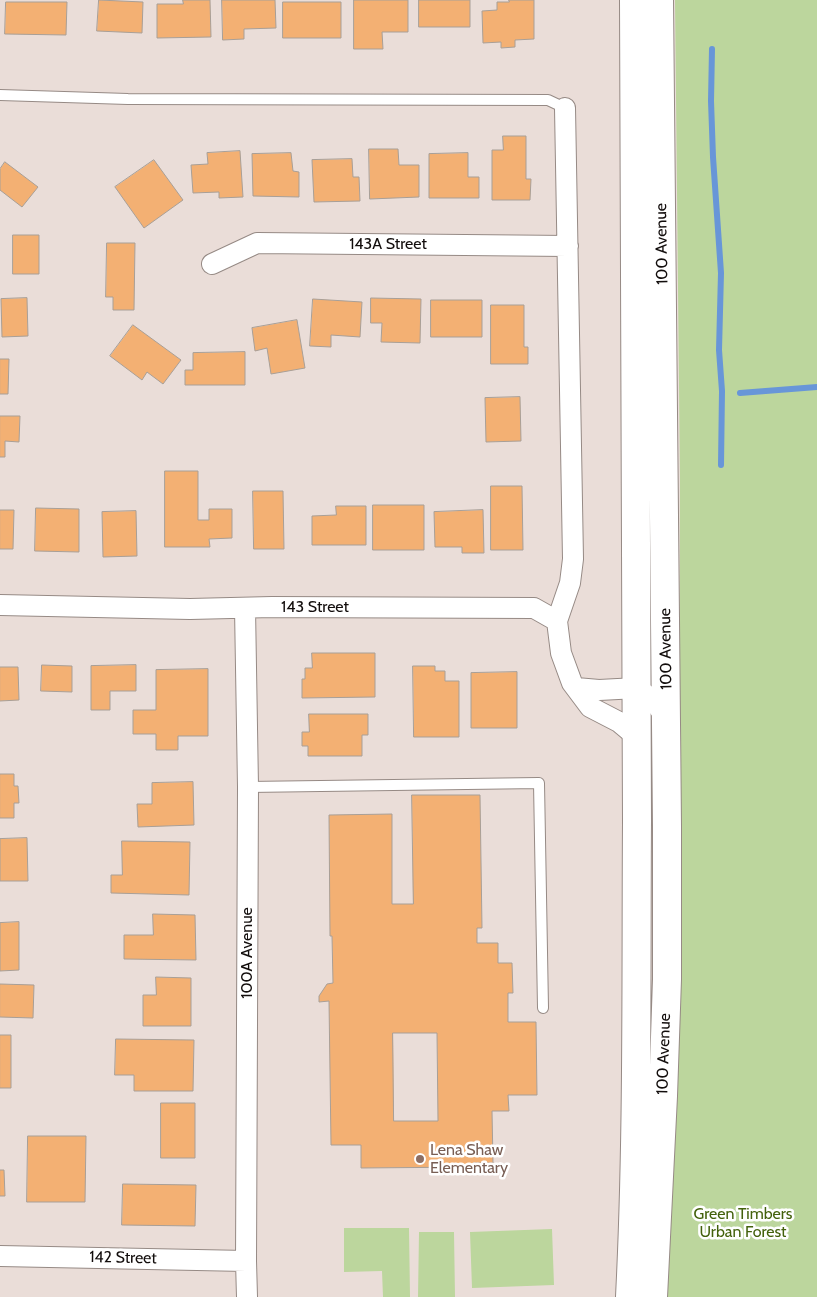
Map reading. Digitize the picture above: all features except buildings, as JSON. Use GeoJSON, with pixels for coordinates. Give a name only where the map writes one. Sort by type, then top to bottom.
{"type":"FeatureCollection","features":[{"type":"Feature","properties":{"kind":"main road","name":"100 Avenue"},"geometry":{"type":"LineString","coordinates":[[630,1297],[636,1141],[637,688],[634,0]]}},
{"type":"Feature","properties":{"kind":"main road","name":"100 Avenue"},"geometry":{"type":"LineString","coordinates":[[653,1297],[667,979],[667,719],[659,0]]}},
{"type":"Feature","properties":{"kind":"street"},"geometry":{"type":"LineString","coordinates":[[565,108],[573,559],[570,582],[556,621],[561,653],[572,683],[590,707],[619,722],[637,737]]}},
{"type":"Feature","properties":{"kind":"street","name":"143A Street"},"geometry":{"type":"LineString","coordinates":[[212,264],[257,243],[568,246]]}},
{"type":"Feature","properties":{"kind":"street","name":"143 Street"},"geometry":{"type":"LineString","coordinates":[[0,606],[534,608],[556,621]]}},
{"type":"Feature","properties":{"kind":"street","name":"100A Avenue"},"geometry":{"type":"LineString","coordinates":[[246,608],[248,787],[246,1261],[248,1297]]}},
{"type":"Feature","properties":{"kind":"street"},"geometry":{"type":"LineString","coordinates":[[576,688],[599,690],[637,688],[652,699],[667,719]]}},
{"type":"Feature","properties":{"kind":"street","name":"142 Street"},"geometry":{"type":"LineString","coordinates":[[0,1256],[246,1261]]}},
{"type":"Feature","properties":{"kind":"lane"},"geometry":{"type":"LineString","coordinates":[[0,95],[138,99],[548,100],[565,108]]}},
{"type":"Feature","properties":{"kind":"lane"},"geometry":{"type":"LineString","coordinates":[[248,787],[539,783],[544,1008]]}},
{"type":"Feature","properties":{"kind":"green space","name":"Green Timbers Urban Forest"},"geometry":{"type":"Polygon","coordinates":[[[675,0],[817,0],[817,1297],[665,1297],[679,912],[680,479],[675,0]]]}},
{"type":"Feature","properties":{"kind":"green space"},"geometry":{"type":"Polygon","coordinates":[[[344,1228],[409,1228],[410,1297],[383,1297],[382,1271],[344,1272],[344,1228]]]}},
{"type":"Feature","properties":{"kind":"green space"},"geometry":{"type":"Polygon","coordinates":[[[552,1229],[554,1285],[472,1288],[470,1232],[552,1229]]]}},
{"type":"Feature","properties":{"kind":"green space"},"geometry":{"type":"Polygon","coordinates":[[[419,1232],[454,1232],[455,1297],[418,1297],[419,1232]]]}},
{"type":"Feature","properties":{"kind":"waterway"},"geometry":{"type":"LineString","coordinates":[[712,49],[713,157],[721,273],[719,350],[722,391],[721,465]]}},
{"type":"Feature","properties":{"kind":"waterway"},"geometry":{"type":"LineString","coordinates":[[740,393],[817,387]]}},
{"type":"Feature","properties":{"kind":"place","name":"Lena Shaw Elementary"},"geometry":{"type":"Point","coordinates":[420,1159]}}]}
